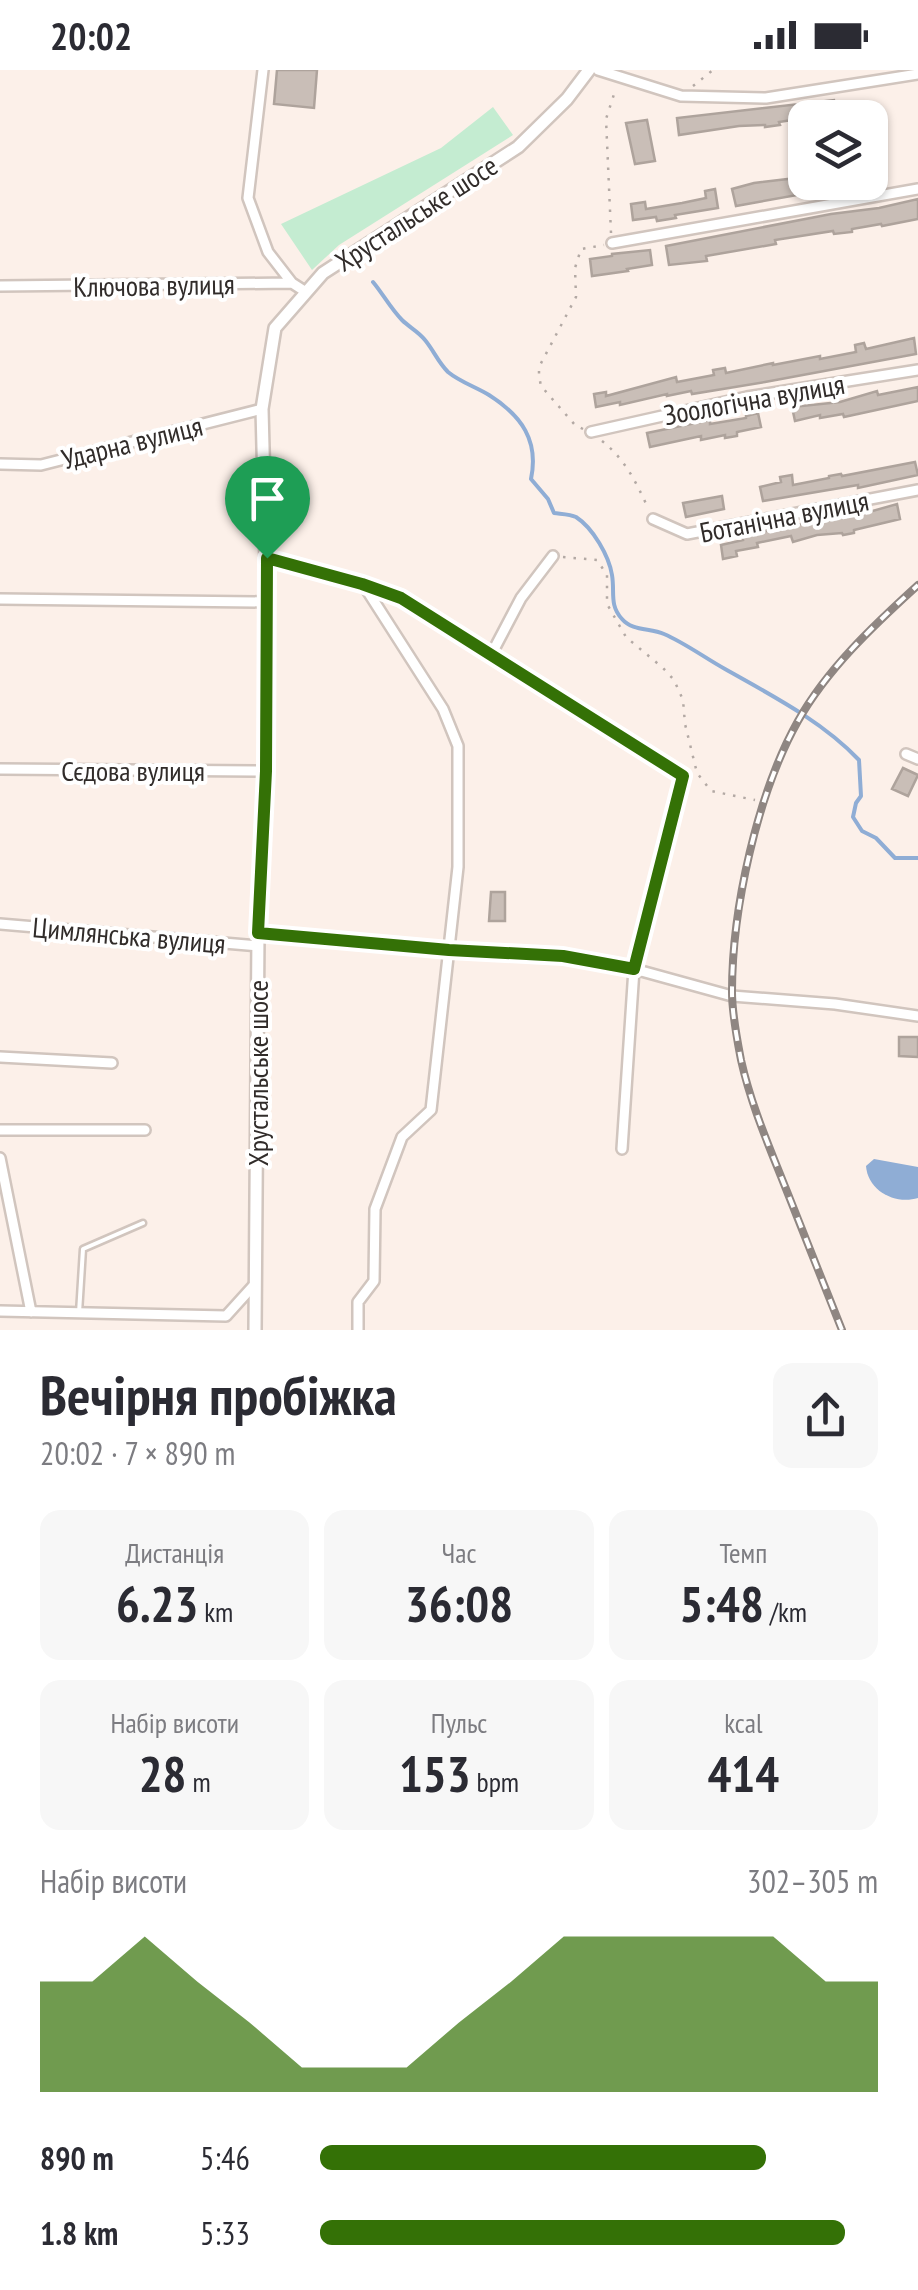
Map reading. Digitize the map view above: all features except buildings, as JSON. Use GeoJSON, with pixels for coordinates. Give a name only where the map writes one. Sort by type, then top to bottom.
{"type":"FeatureCollection","features":[{"type":"Feature","properties":{"kind":"street"},"geometry":{"type":"LineString","coordinates":[[263,70],[248,198],[268,252],[292,283],[306,292]]}},
{"type":"Feature","properties":{"kind":"street","name":"Хрустальське шосе"},"geometry":{"type":"LineString","coordinates":[[254,1330],[258,940],[266,771],[267,558],[262,408],[275,328],[323,273],[518,148],[589,70]]}},
{"type":"Feature","properties":{"kind":"street"},"geometry":{"type":"LineString","coordinates":[[598,70],[681,96],[766,98],[918,74]]}},
{"type":"Feature","properties":{"kind":"street"},"geometry":{"type":"LineString","coordinates":[[612,244],[918,189]]}},
{"type":"Feature","properties":{"kind":"street","name":"Ключова вулиця"},"geometry":{"type":"LineString","coordinates":[[0,286],[292,283]]}},
{"type":"Feature","properties":{"kind":"street","name":"Зоологічна вулиця"},"geometry":{"type":"LineString","coordinates":[[591,432],[748,397],[918,370]]}},
{"type":"Feature","properties":{"kind":"street","name":"Ударна вулиця"},"geometry":{"type":"LineString","coordinates":[[0,464],[41,465],[262,408]]}},
{"type":"Feature","properties":{"kind":"street","name":"Ботанічна вулиця"},"geometry":{"type":"LineString","coordinates":[[653,519],[686,534],[918,490]]}},
{"type":"Feature","properties":{"kind":"street"},"geometry":{"type":"LineString","coordinates":[[491,655],[520,598],[553,556]]}},
{"type":"Feature","properties":{"kind":"street"},"geometry":{"type":"LineString","coordinates":[[267,558],[401,598],[683,776],[634,969],[622,1150]]}},
{"type":"Feature","properties":{"kind":"street"},"geometry":{"type":"LineString","coordinates":[[358,1330],[358,1302],[374,1281],[375,1208],[402,1136],[431,1110],[458,868],[458,746],[443,709],[362,584]]}},
{"type":"Feature","properties":{"kind":"street"},"geometry":{"type":"LineString","coordinates":[[0,599],[267,602]]}},
{"type":"Feature","properties":{"kind":"street"},"geometry":{"type":"LineString","coordinates":[[906,754],[918,760]]}},
{"type":"Feature","properties":{"kind":"street","name":"Сєдова вулиця"},"geometry":{"type":"LineString","coordinates":[[0,769],[266,771]]}},
{"type":"Feature","properties":{"kind":"street","name":"Цимлянська вулиця"},"geometry":{"type":"LineString","coordinates":[[0,924],[563,956],[634,969],[732,996],[835,1004],[918,1016]]}},
{"type":"Feature","properties":{"kind":"street"},"geometry":{"type":"LineString","coordinates":[[0,1057],[112,1063]]}},
{"type":"Feature","properties":{"kind":"street"},"geometry":{"type":"LineString","coordinates":[[0,1130],[145,1130]]}},
{"type":"Feature","properties":{"kind":"street"},"geometry":{"type":"LineString","coordinates":[[0,1158],[31,1312]]}},
{"type":"Feature","properties":{"kind":"street"},"geometry":{"type":"LineString","coordinates":[[0,1311],[226,1316],[255,1284]]}},
{"type":"Feature","properties":{"kind":"lane"},"geometry":{"type":"LineString","coordinates":[[79,1313],[84,1249],[143,1223]]}},
{"type":"Feature","properties":{"kind":"path"},"geometry":{"type":"LineString","coordinates":[[688,90],[712,70]]}},
{"type":"Feature","properties":{"kind":"path"},"geometry":{"type":"LineString","coordinates":[[619,77],[606,119],[612,244],[581,249],[575,268],[576,297],[539,367],[541,386],[574,425],[591,432],[613,450],[634,476],[653,519]]}},
{"type":"Feature","properties":{"kind":"path"},"geometry":{"type":"LineString","coordinates":[[553,556],[597,560],[607,575],[606,604],[626,637],[674,680],[683,700],[698,773],[712,791],[755,800]]}},
{"type":"Feature","properties":{"kind":"green space"},"geometry":{"type":"Polygon","coordinates":[[[493,107],[513,135],[339,245],[312,270],[281,224],[441,148],[493,107]]]}},
{"type":"Feature","properties":{"kind":"water"},"geometry":{"type":"Polygon","coordinates":[[[874,1159],[918,1167],[918,1198],[892,1198],[877,1189],[866,1166],[874,1159]]]}},
{"type":"Feature","properties":{"kind":"waterway"},"geometry":{"type":"LineString","coordinates":[[373,282],[448,372],[489,395],[519,421],[530,441],[531,479],[554,513],[576,517],[599,543],[608,559],[614,603],[622,619],[631,626],[680,642],[829,733],[859,760],[861,796],[853,817],[862,831],[876,838],[895,858],[918,858]]}},
{"type":"Feature","properties":{"kind":"railway"},"geometry":{"type":"LineString","coordinates":[[842,1330],[745,1077],[732,1000],[733,960],[750,853],[783,750],[810,702],[837,666],[918,585]]}},
{"type":"Feature","properties":{"kind":"route"},"geometry":{"type":"LineString","coordinates":[[267,558],[401,598],[683,776],[634,969],[563,956],[258,933],[266,771],[267,558]]}}]}
